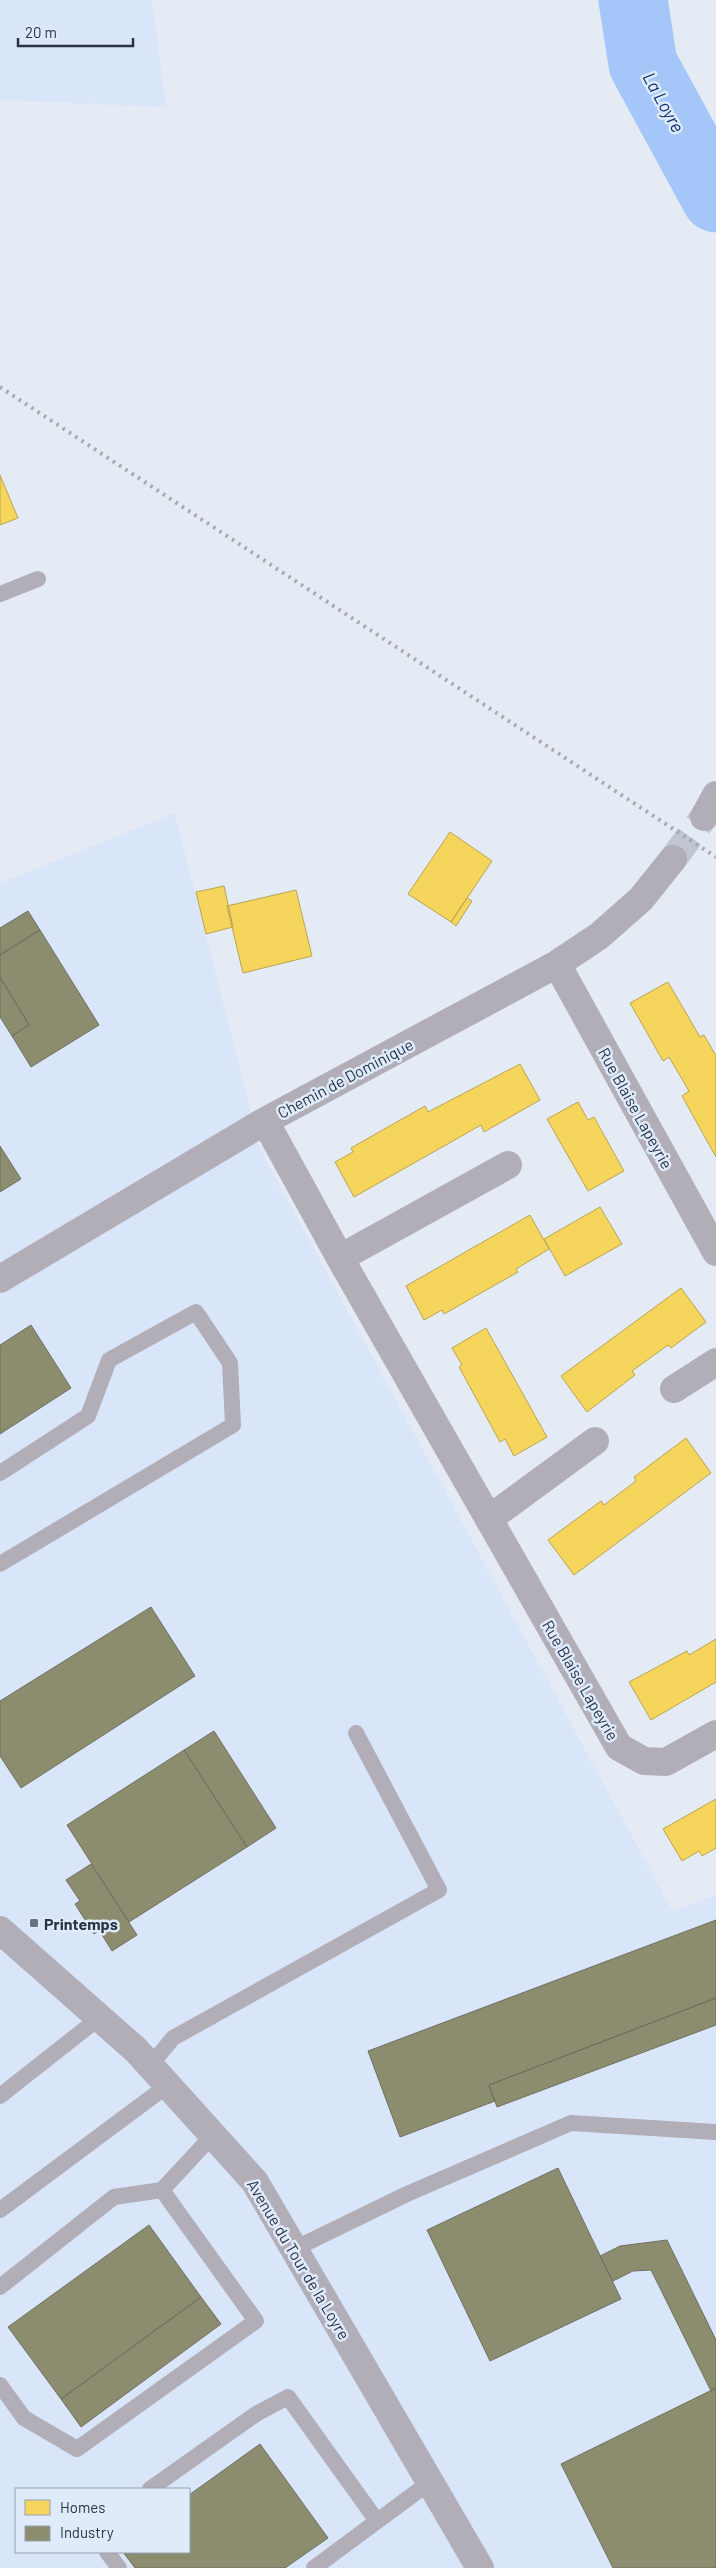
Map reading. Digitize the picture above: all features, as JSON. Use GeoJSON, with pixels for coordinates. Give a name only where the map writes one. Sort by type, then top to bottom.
{"type":"FeatureCollection","features":[{"type":"Feature","properties":{"kind":"street","name":"Chemin de Dominique"},"geometry":{"type":"LineString","coordinates":[[0,1279],[265,1120],[557,964],[599,936],[641,899],[673,859]]}},
{"type":"Feature","properties":{"kind":"street","name":"Rue Blaise Lapeyrie"},"geometry":{"type":"LineString","coordinates":[[557,964],[716,1252]]}},
{"type":"Feature","properties":{"kind":"street","name":"Rue Blaise Lapeyrie"},"geometry":{"type":"LineString","coordinates":[[265,1120],[340,1258],[619,1747],[644,1761],[666,1762],[716,1734]]}},
{"type":"Feature","properties":{"kind":"street"},"geometry":{"type":"LineString","coordinates":[[340,1258],[508,1165]]}},
{"type":"Feature","properties":{"kind":"street"},"geometry":{"type":"LineString","coordinates":[[674,1389],[716,1362]]}},
{"type":"Feature","properties":{"kind":"street"},"geometry":{"type":"LineString","coordinates":[[490,1518],[595,1441]]}},
{"type":"Feature","properties":{"kind":"street","name":"Avenue du Tour de la Loyre"},"geometry":{"type":"LineString","coordinates":[[0,1930],[99,2018],[159,2076],[255,2182],[480,2568]]}},
{"type":"Feature","properties":{"kind":"lane"},"geometry":{"type":"LineString","coordinates":[[0,594],[38,579]]}},
{"type":"Feature","properties":{"kind":"lane"},"geometry":{"type":"LineString","coordinates":[[0,1473],[88,1416],[109,1360],[196,1312],[230,1363],[233,1425],[0,1564]]}},
{"type":"Feature","properties":{"kind":"lane"},"geometry":{"type":"LineString","coordinates":[[0,2210],[159,2076],[173,2038],[439,1890],[356,1733]]}},
{"type":"Feature","properties":{"kind":"lane"},"geometry":{"type":"LineString","coordinates":[[0,2096],[99,2018]]}},
{"type":"Feature","properties":{"kind":"lane"},"geometry":{"type":"LineString","coordinates":[[294,2248],[407,2194],[571,2123],[716,2132]]}},
{"type":"Feature","properties":{"kind":"lane"},"geometry":{"type":"LineString","coordinates":[[0,2287],[114,2197],[162,2190],[213,2135]]}},
{"type":"Feature","properties":{"kind":"lane"},"geometry":{"type":"LineString","coordinates":[[0,2384],[24,2418],[76,2449],[256,2321],[162,2190]]}},
{"type":"Feature","properties":{"kind":"lane"},"geometry":{"type":"LineString","coordinates":[[151,2488],[256,2414],[288,2397],[377,2521]]}},
{"type":"Feature","properties":{"kind":"lane"},"geometry":{"type":"LineString","coordinates":[[314,2568],[430,2482]]}},
{"type":"Feature","properties":{"kind":"lane"},"geometry":{"type":"LineString","coordinates":[[108,2553],[118,2568]]}},
{"type":"Feature","properties":{"kind":"shaded area"},"geometry":{"type":"Polygon","coordinates":[[[0,0],[152,0],[166,107],[0,100],[0,0]]]}},
{"type":"Feature","properties":{"kind":"shaded area"},"geometry":{"type":"Polygon","coordinates":[[[175,813],[260,1149],[673,1912],[716,1895],[716,2568],[0,2568],[0,883],[175,813]]]}},
{"type":"Feature","properties":{"kind":"building: Homes"},"geometry":{"type":"Polygon","coordinates":[[[0,475],[18,518],[0,525],[0,475]]]}},
{"type":"Feature","properties":{"kind":"building: Homes"},"geometry":{"type":"Polygon","coordinates":[[[450,832],[492,861],[451,922],[408,894],[450,832]]]}},
{"type":"Feature","properties":{"kind":"building: Homes"},"geometry":{"type":"Polygon","coordinates":[[[224,886],[233,927],[206,934],[196,892],[224,886]]]}},
{"type":"Feature","properties":{"kind":"building: Homes"},"geometry":{"type":"Polygon","coordinates":[[[296,890],[312,956],[243,973],[227,906],[296,890]]]}},
{"type":"Feature","properties":{"kind":"building: Homes"},"geometry":{"type":"Polygon","coordinates":[[[467,898],[472,901],[456,926],[451,922],[467,898]]]}},
{"type":"Feature","properties":{"kind":"building: Homes"},"geometry":{"type":"Polygon","coordinates":[[[668,982],[700,1037],[704,1035],[716,1056],[716,1157],[682,1096],[689,1091],[669,1057],[663,1061],[630,1003],[668,982]]]}},
{"type":"Feature","properties":{"kind":"building: Homes"},"geometry":{"type":"Polygon","coordinates":[[[520,1064],[540,1100],[484,1132],[481,1125],[354,1197],[335,1162],[353,1152],[351,1148],[425,1106],[428,1112],[520,1064]]]}},
{"type":"Feature","properties":{"kind":"building: Homes"},"geometry":{"type":"Polygon","coordinates":[[[578,1102],[588,1120],[594,1117],[624,1171],[588,1191],[547,1119],[578,1102]]]}},
{"type":"Feature","properties":{"kind":"building: Homes"},"geometry":{"type":"Polygon","coordinates":[[[600,1207],[622,1244],[565,1276],[544,1239],[600,1207]]]}},
{"type":"Feature","properties":{"kind":"building: Homes"},"geometry":{"type":"Polygon","coordinates":[[[530,1215],[549,1249],[516,1269],[518,1272],[444,1314],[442,1310],[424,1320],[406,1286],[530,1215]]]}},
{"type":"Feature","properties":{"kind":"building: Homes"},"geometry":{"type":"Polygon","coordinates":[[[681,1288],[706,1322],[671,1348],[668,1345],[632,1371],[635,1375],[587,1412],[561,1376],[681,1288]]]}},
{"type":"Feature","properties":{"kind":"building: Homes"},"geometry":{"type":"Polygon","coordinates":[[[486,1328],[547,1437],[514,1456],[505,1439],[500,1442],[459,1367],[462,1365],[452,1348],[486,1328]]]}},
{"type":"Feature","properties":{"kind":"building: Homes"},"geometry":{"type":"Polygon","coordinates":[[[686,1438],[711,1473],[574,1575],[548,1540],[601,1501],[604,1505],[636,1481],[634,1477],[686,1438]]]}},
{"type":"Feature","properties":{"kind":"building: Homes"},"geometry":{"type":"Polygon","coordinates":[[[716,1639],[716,1682],[651,1720],[629,1682],[687,1651],[689,1655],[716,1639]]]}},
{"type":"Feature","properties":{"kind":"building: Homes"},"geometry":{"type":"Polygon","coordinates":[[[716,1799],[716,1848],[702,1856],[699,1851],[682,1861],[663,1829],[716,1799]]]}},
{"type":"Feature","properties":{"kind":"building: Industry"},"geometry":{"type":"Polygon","coordinates":[[[28,911],[40,930],[0,955],[0,928],[28,911]]]}},
{"type":"Feature","properties":{"kind":"building: Industry"},"geometry":{"type":"Polygon","coordinates":[[[40,930],[99,1025],[31,1067],[12,1036],[29,1025],[0,977],[0,955],[40,930]]]}},
{"type":"Feature","properties":{"kind":"building: Industry"},"geometry":{"type":"Polygon","coordinates":[[[0,977],[29,1025],[12,1036],[0,1017],[0,977]]]}},
{"type":"Feature","properties":{"kind":"building: Industry"},"geometry":{"type":"Polygon","coordinates":[[[0,1146],[21,1179],[0,1192],[0,1146]]]}},
{"type":"Feature","properties":{"kind":"building: Industry"},"geometry":{"type":"Polygon","coordinates":[[[31,1325],[71,1388],[0,1434],[0,1345],[31,1325]]]}},
{"type":"Feature","properties":{"kind":"building: Industry"},"geometry":{"type":"Polygon","coordinates":[[[151,1607],[195,1676],[21,1788],[0,1756],[0,1701],[151,1607]]]}},
{"type":"Feature","properties":{"kind":"building: Industry"},"geometry":{"type":"Polygon","coordinates":[[[214,1731],[276,1828],[247,1847],[184,1750],[214,1731]]]}},
{"type":"Feature","properties":{"kind":"building: Industry"},"geometry":{"type":"Polygon","coordinates":[[[184,1750],[247,1847],[129,1922],[67,1825],[184,1750]]]}},
{"type":"Feature","properties":{"kind":"building: Industry"},"geometry":{"type":"Polygon","coordinates":[[[91,1864],[137,1935],[112,1951],[99,1930],[94,1934],[75,1904],[80,1901],[66,1880],[91,1864]]]}},
{"type":"Feature","properties":{"kind":"building: Industry"},"geometry":{"type":"Polygon","coordinates":[[[716,1920],[716,1998],[489,2085],[495,2101],[400,2137],[368,2051],[716,1920]]]}},
{"type":"Feature","properties":{"kind":"building: Industry"},"geometry":{"type":"Polygon","coordinates":[[[716,1998],[716,2025],[497,2107],[489,2085],[716,1998]]]}},
{"type":"Feature","properties":{"kind":"building: Industry"},"geometry":{"type":"Polygon","coordinates":[[[558,2168],[621,2299],[490,2361],[427,2230],[558,2168]]]}},
{"type":"Feature","properties":{"kind":"building: Industry"},"geometry":{"type":"Polygon","coordinates":[[[149,2225],[201,2297],[61,2399],[8,2327],[149,2225]]]}},
{"type":"Feature","properties":{"kind":"building: Industry"},"geometry":{"type":"Polygon","coordinates":[[[667,2240],[716,2340],[716,2388],[711,2391],[651,2270],[633,2271],[613,2281],[600,2256],[620,2246],[667,2240]]]}},
{"type":"Feature","properties":{"kind":"building: Industry"},"geometry":{"type":"Polygon","coordinates":[[[201,2297],[221,2324],[81,2427],[61,2399],[201,2297]]]}},
{"type":"Feature","properties":{"kind":"building: Industry"},"geometry":{"type":"Polygon","coordinates":[[[716,2388],[716,2568],[613,2568],[561,2464],[716,2388]]]}},
{"type":"Feature","properties":{"kind":"building: Industry"},"geometry":{"type":"Polygon","coordinates":[[[260,2444],[328,2538],[285,2568],[135,2568],[124,2553],[190,2553],[190,2494],[260,2444]]]}},
{"type":"Feature","properties":{"kind":"waterway","name":"La Loyre"},"geometry":{"type":"LineString","coordinates":[[633,0],[643,64],[716,198]]}},
{"type":"Feature","properties":{"kind":"tunnel"},"geometry":{"type":"LineString","coordinates":[[673,859],[704,817]]}},
{"type":"Feature","properties":{"kind":"railway"},"geometry":{"type":"LineString","coordinates":[[0,387],[716,857]]}},
{"type":"Feature","properties":{"kind":"place","name":"Printemps"},"geometry":{"type":"Point","coordinates":[34,1923]}}]}
